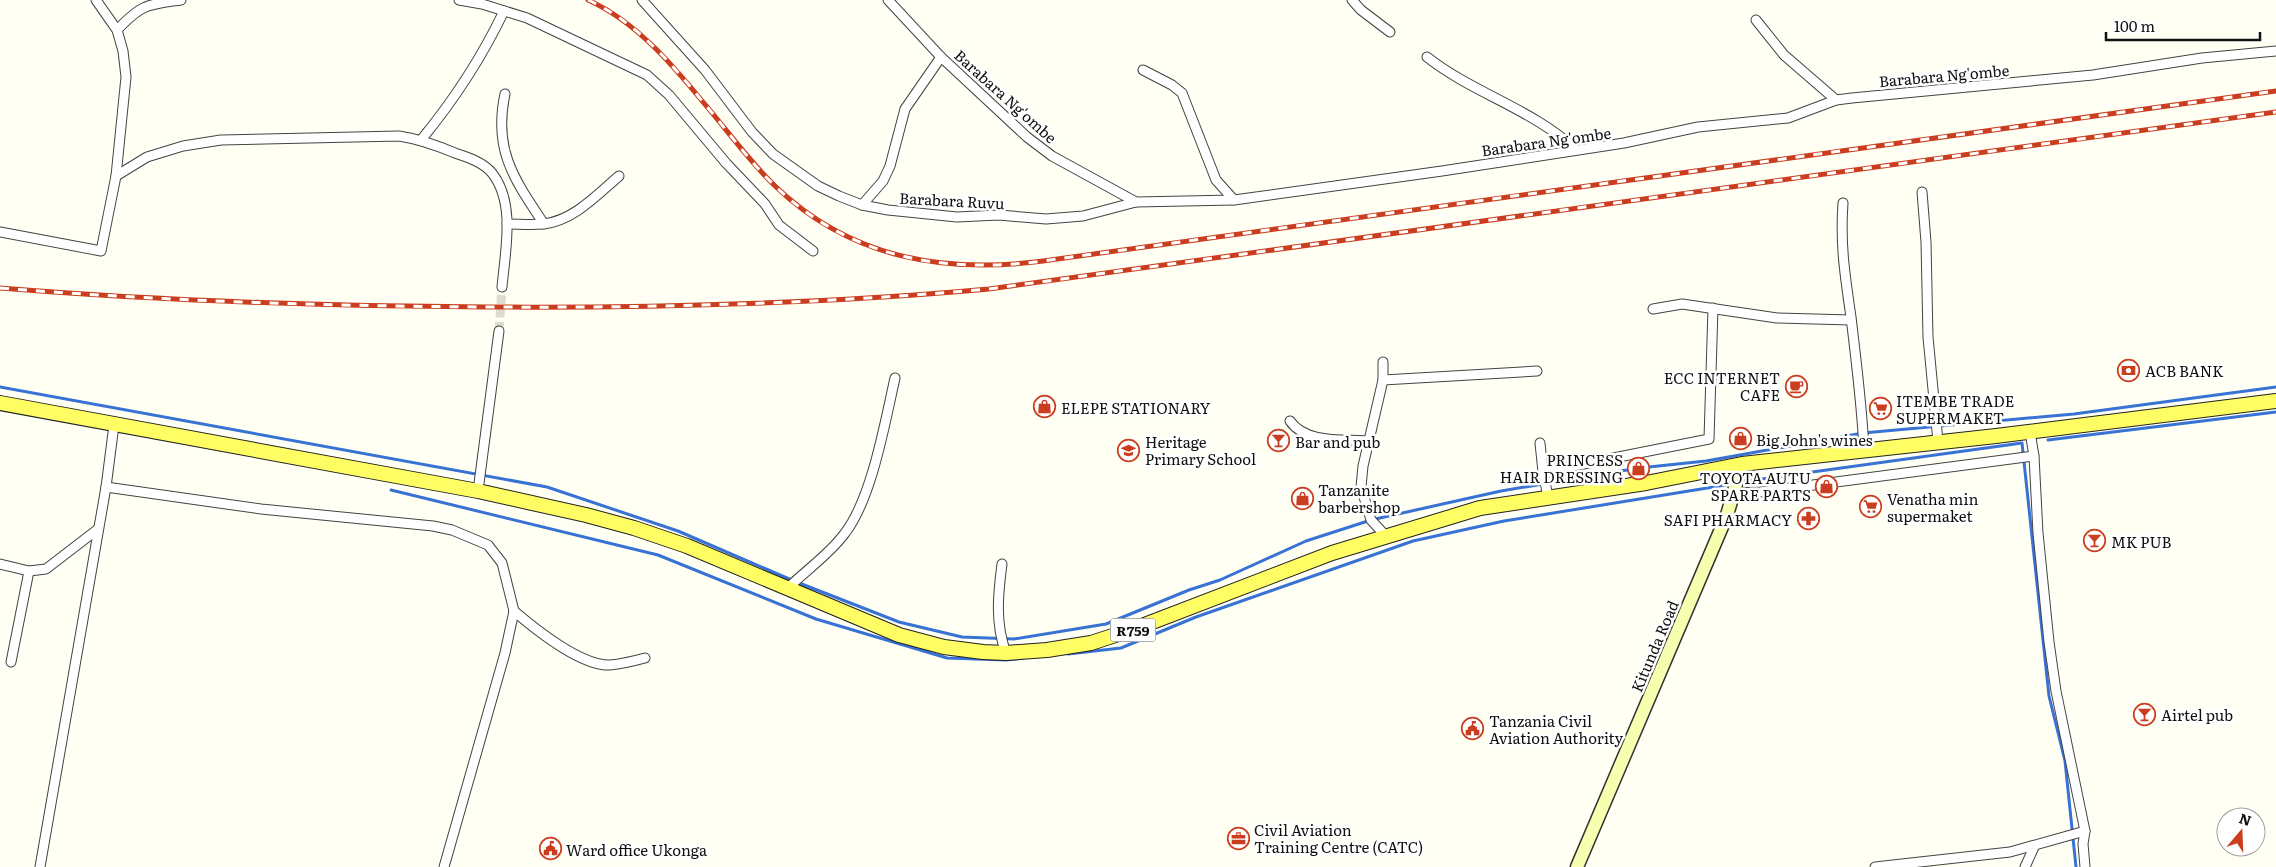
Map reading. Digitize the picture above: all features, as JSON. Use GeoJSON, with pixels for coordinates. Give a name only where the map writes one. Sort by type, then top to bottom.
{"type":"FeatureCollection","features":[{"type":"Feature","properties":{"kind":"main road","name":"R759"},"geometry":{"type":"LineString","coordinates":[[0,403],[478,491],[634,528],[687,546],[899,635],[944,647],[1006,653],[1091,643],[1134,630],[1332,553],[1385,535],[1480,508],[1646,483],[1742,464],[2030,432],[2276,401]]}},
{"type":"Feature","properties":{"kind":"street"},"geometry":{"type":"LineString","coordinates":[[0,232],[101,251],[116,176],[126,78],[123,51],[117,30],[96,0]]}},
{"type":"Feature","properties":{"kind":"street"},"geometry":{"type":"LineString","coordinates":[[117,30],[136,10],[156,3],[181,0]]}},
{"type":"Feature","properties":{"kind":"street"},"geometry":{"type":"LineString","coordinates":[[459,0],[527,18],[647,75],[669,94],[726,163],[750,190],[766,204],[779,225],[812,251]]}},
{"type":"Feature","properties":{"kind":"street","name":"Barabara Ruvu"},"geometry":{"type":"LineString","coordinates":[[642,0],[705,70],[752,132],[773,154],[818,186],[862,205],[942,216],[999,215],[1046,219],[1083,216],[1136,202]]}},
{"type":"Feature","properties":{"kind":"street","name":"Barabara Ng'ombe"},"geometry":{"type":"LineString","coordinates":[[888,0],[941,57],[1040,147],[1136,202],[1234,200],[1624,144],[1698,127],[1788,118],[1836,100],[2093,75],[2202,58],[2276,51]]}},
{"type":"Feature","properties":{"kind":"street"},"geometry":{"type":"LineString","coordinates":[[1352,0],[1360,10],[1390,32]]}},
{"type":"Feature","properties":{"kind":"street"},"geometry":{"type":"LineString","coordinates":[[421,140],[442,115],[479,58],[504,11]]}},
{"type":"Feature","properties":{"kind":"street"},"geometry":{"type":"LineString","coordinates":[[1756,20],[1784,55],[1836,100]]}},
{"type":"Feature","properties":{"kind":"street"},"geometry":{"type":"LineString","coordinates":[[862,205],[883,181],[890,166],[905,109],[941,57]]}},
{"type":"Feature","properties":{"kind":"street"},"geometry":{"type":"LineString","coordinates":[[1427,58],[1485,93],[1538,120],[1559,134],[1576,150]]}},
{"type":"Feature","properties":{"kind":"street"},"geometry":{"type":"LineString","coordinates":[[1143,70],[1172,85],[1182,93],[1216,180],[1234,200]]}},
{"type":"Feature","properties":{"kind":"street"},"geometry":{"type":"LineString","coordinates":[[505,94],[500,116],[504,148],[511,169],[544,224]]}},
{"type":"Feature","properties":{"kind":"street"},"geometry":{"type":"LineString","coordinates":[[116,176],[148,157],[183,146],[220,140],[399,136],[421,140],[475,161],[492,173],[502,194],[507,224],[502,286]]}},
{"type":"Feature","properties":{"kind":"street"},"geometry":{"type":"LineString","coordinates":[[507,224],[544,224],[569,216],[597,196],[619,176]]}},
{"type":"Feature","properties":{"kind":"street"},"geometry":{"type":"LineString","coordinates":[[1922,192],[1926,242],[1928,337],[1938,442]]}},
{"type":"Feature","properties":{"kind":"street"},"geometry":{"type":"LineString","coordinates":[[1843,203],[1842,262],[1851,320],[1864,450]]}},
{"type":"Feature","properties":{"kind":"street"},"geometry":{"type":"LineString","coordinates":[[1653,309],[1682,304],[1777,318],[1851,320]]}},
{"type":"Feature","properties":{"kind":"street"},"geometry":{"type":"LineString","coordinates":[[1543,472],[1709,439],[1713,308]]}},
{"type":"Feature","properties":{"kind":"street"},"geometry":{"type":"LineString","coordinates":[[478,491],[499,331]]}},
{"type":"Feature","properties":{"kind":"street"},"geometry":{"type":"LineString","coordinates":[[1383,362],[1383,380],[1368,441],[1361,487],[1371,520],[1385,535]]}},
{"type":"Feature","properties":{"kind":"street"},"geometry":{"type":"LineString","coordinates":[[1383,380],[1537,371]]}},
{"type":"Feature","properties":{"kind":"street"},"geometry":{"type":"LineString","coordinates":[[788,589],[838,541],[855,520],[875,460],[896,378]]}},
{"type":"Feature","properties":{"kind":"street"},"geometry":{"type":"LineString","coordinates":[[1290,422],[1298,430],[1310,436],[1368,441]]}},
{"type":"Feature","properties":{"kind":"street"},"geometry":{"type":"LineString","coordinates":[[42,865],[106,487],[114,425]]}},
{"type":"Feature","properties":{"kind":"street"},"geometry":{"type":"LineString","coordinates":[[2030,432],[2034,456],[2038,533],[2052,661],[2064,734],[2085,831],[2083,844],[2085,867]]}},
{"type":"Feature","properties":{"kind":"street"},"geometry":{"type":"LineString","coordinates":[[1540,442],[1548,498]]}},
{"type":"Feature","properties":{"kind":"street"},"geometry":{"type":"LineString","coordinates":[[1734,493],[1760,492],[2034,456]]}},
{"type":"Feature","properties":{"kind":"street","name":"Kitunda Road"},"geometry":{"type":"LineString","coordinates":[[1577,867],[1727,516],[1742,464]]}},
{"type":"Feature","properties":{"kind":"street"},"geometry":{"type":"LineString","coordinates":[[106,487],[261,509],[433,526],[452,530],[488,545],[502,563],[514,611],[505,653],[444,867]]}},
{"type":"Feature","properties":{"kind":"street"},"geometry":{"type":"LineString","coordinates":[[0,564],[29,570],[46,569],[98,529]]}},
{"type":"Feature","properties":{"kind":"street"},"geometry":{"type":"LineString","coordinates":[[1002,564],[997,603],[1000,639],[1006,653]]}},
{"type":"Feature","properties":{"kind":"street"},"geometry":{"type":"LineString","coordinates":[[11,662],[29,570]]}},
{"type":"Feature","properties":{"kind":"street"},"geometry":{"type":"LineString","coordinates":[[514,611],[540,634],[592,661],[610,665],[645,658]]}},
{"type":"Feature","properties":{"kind":"street"},"geometry":{"type":"LineString","coordinates":[[1875,867],[2010,852],[2034,847],[2085,831]]}},
{"type":"Feature","properties":{"kind":"street"},"geometry":{"type":"LineString","coordinates":[[2025,867],[2034,847]]}},
{"type":"Feature","properties":{"kind":"waterway"},"geometry":{"type":"LineString","coordinates":[[0,387],[547,487],[678,531],[794,581],[899,622],[962,637],[1014,639],[1106,624],[1189,590],[1220,580],[1306,541],[1371,520],[1501,491],[1639,468],[1706,461],[1863,433],[2074,414],[2276,387]]}},
{"type":"Feature","properties":{"kind":"waterway"},"geometry":{"type":"LineString","coordinates":[[2048,440],[2276,412]]}},
{"type":"Feature","properties":{"kind":"waterway"},"geometry":{"type":"LineString","coordinates":[[1740,482],[2022,443],[2049,696],[2065,761],[2076,867]]}},
{"type":"Feature","properties":{"kind":"waterway"},"geometry":{"type":"LineString","coordinates":[[1068,654],[1121,648],[1196,617],[1413,541],[1504,521],[1732,484]]}},
{"type":"Feature","properties":{"kind":"waterway"},"geometry":{"type":"LineString","coordinates":[[391,490],[658,555],[816,619],[947,658],[1006,660],[1024,658]]}},
{"type":"Feature","properties":{"kind":"tunnel"},"geometry":{"type":"LineString","coordinates":[[499,331],[502,287]]}},
{"type":"Feature","properties":{"kind":"railway"},"geometry":{"type":"LineString","coordinates":[[588,0],[621,19],[651,44],[765,176],[804,210],[834,230],[866,245],[934,262],[969,265],[1043,261],[2276,91]]}},
{"type":"Feature","properties":{"kind":"railway"},"geometry":{"type":"LineString","coordinates":[[0,288],[243,302],[487,307],[613,307],[738,304],[926,294],[989,289],[2276,112]]}},
{"type":"Feature","properties":{"kind":"place","name":"ACB BANK"},"geometry":{"type":"Point","coordinates":[2129,370]}},
{"type":"Feature","properties":{"kind":"place","name":"ECC INTERNET CAFE"},"geometry":{"type":"Point","coordinates":[1796,386]}},
{"type":"Feature","properties":{"kind":"place","name":"ELEPE STATIONARY"},"geometry":{"type":"Point","coordinates":[1045,407]}},
{"type":"Feature","properties":{"kind":"place","name":"ITEMBE TRADE SUPERMAKET"},"geometry":{"type":"Point","coordinates":[1880,409]}},
{"type":"Feature","properties":{"kind":"place","name":"Big John's wines"},"geometry":{"type":"Point","coordinates":[1740,439]}},
{"type":"Feature","properties":{"kind":"place","name":"Bar and pub"},"geometry":{"type":"Point","coordinates":[1279,441]}},
{"type":"Feature","properties":{"kind":"place","name":"Heritage Primary School"},"geometry":{"type":"Point","coordinates":[1129,450]}},
{"type":"Feature","properties":{"kind":"place","name":"PRINCESS HAIR DRESSING"},"geometry":{"type":"Point","coordinates":[1639,468]}},
{"type":"Feature","properties":{"kind":"place","name":"TOYOTA AUTU SPARE PARTS"},"geometry":{"type":"Point","coordinates":[1827,486]}},
{"type":"Feature","properties":{"kind":"place","name":"Tanzanite barbershop"},"geometry":{"type":"Point","coordinates":[1302,498]}},
{"type":"Feature","properties":{"kind":"place","name":"Venatha min supermaket"},"geometry":{"type":"Point","coordinates":[1871,507]}},
{"type":"Feature","properties":{"kind":"place","name":"SAFI PHARMACY"},"geometry":{"type":"Point","coordinates":[1808,519]}},
{"type":"Feature","properties":{"kind":"place","name":"MK PUB"},"geometry":{"type":"Point","coordinates":[2095,541]}},
{"type":"Feature","properties":{"kind":"place","name":"Airtel pub"},"geometry":{"type":"Point","coordinates":[2145,714]}},
{"type":"Feature","properties":{"kind":"place","name":"Tanzania Civil Aviation Authority"},"geometry":{"type":"Point","coordinates":[1473,729]}},
{"type":"Feature","properties":{"kind":"place","name":"Civil Aviation Training Centre (CATC)"},"geometry":{"type":"Point","coordinates":[1238,838]}},
{"type":"Feature","properties":{"kind":"place","name":"Ward office Ukonga"},"geometry":{"type":"Point","coordinates":[550,849]}}]}
